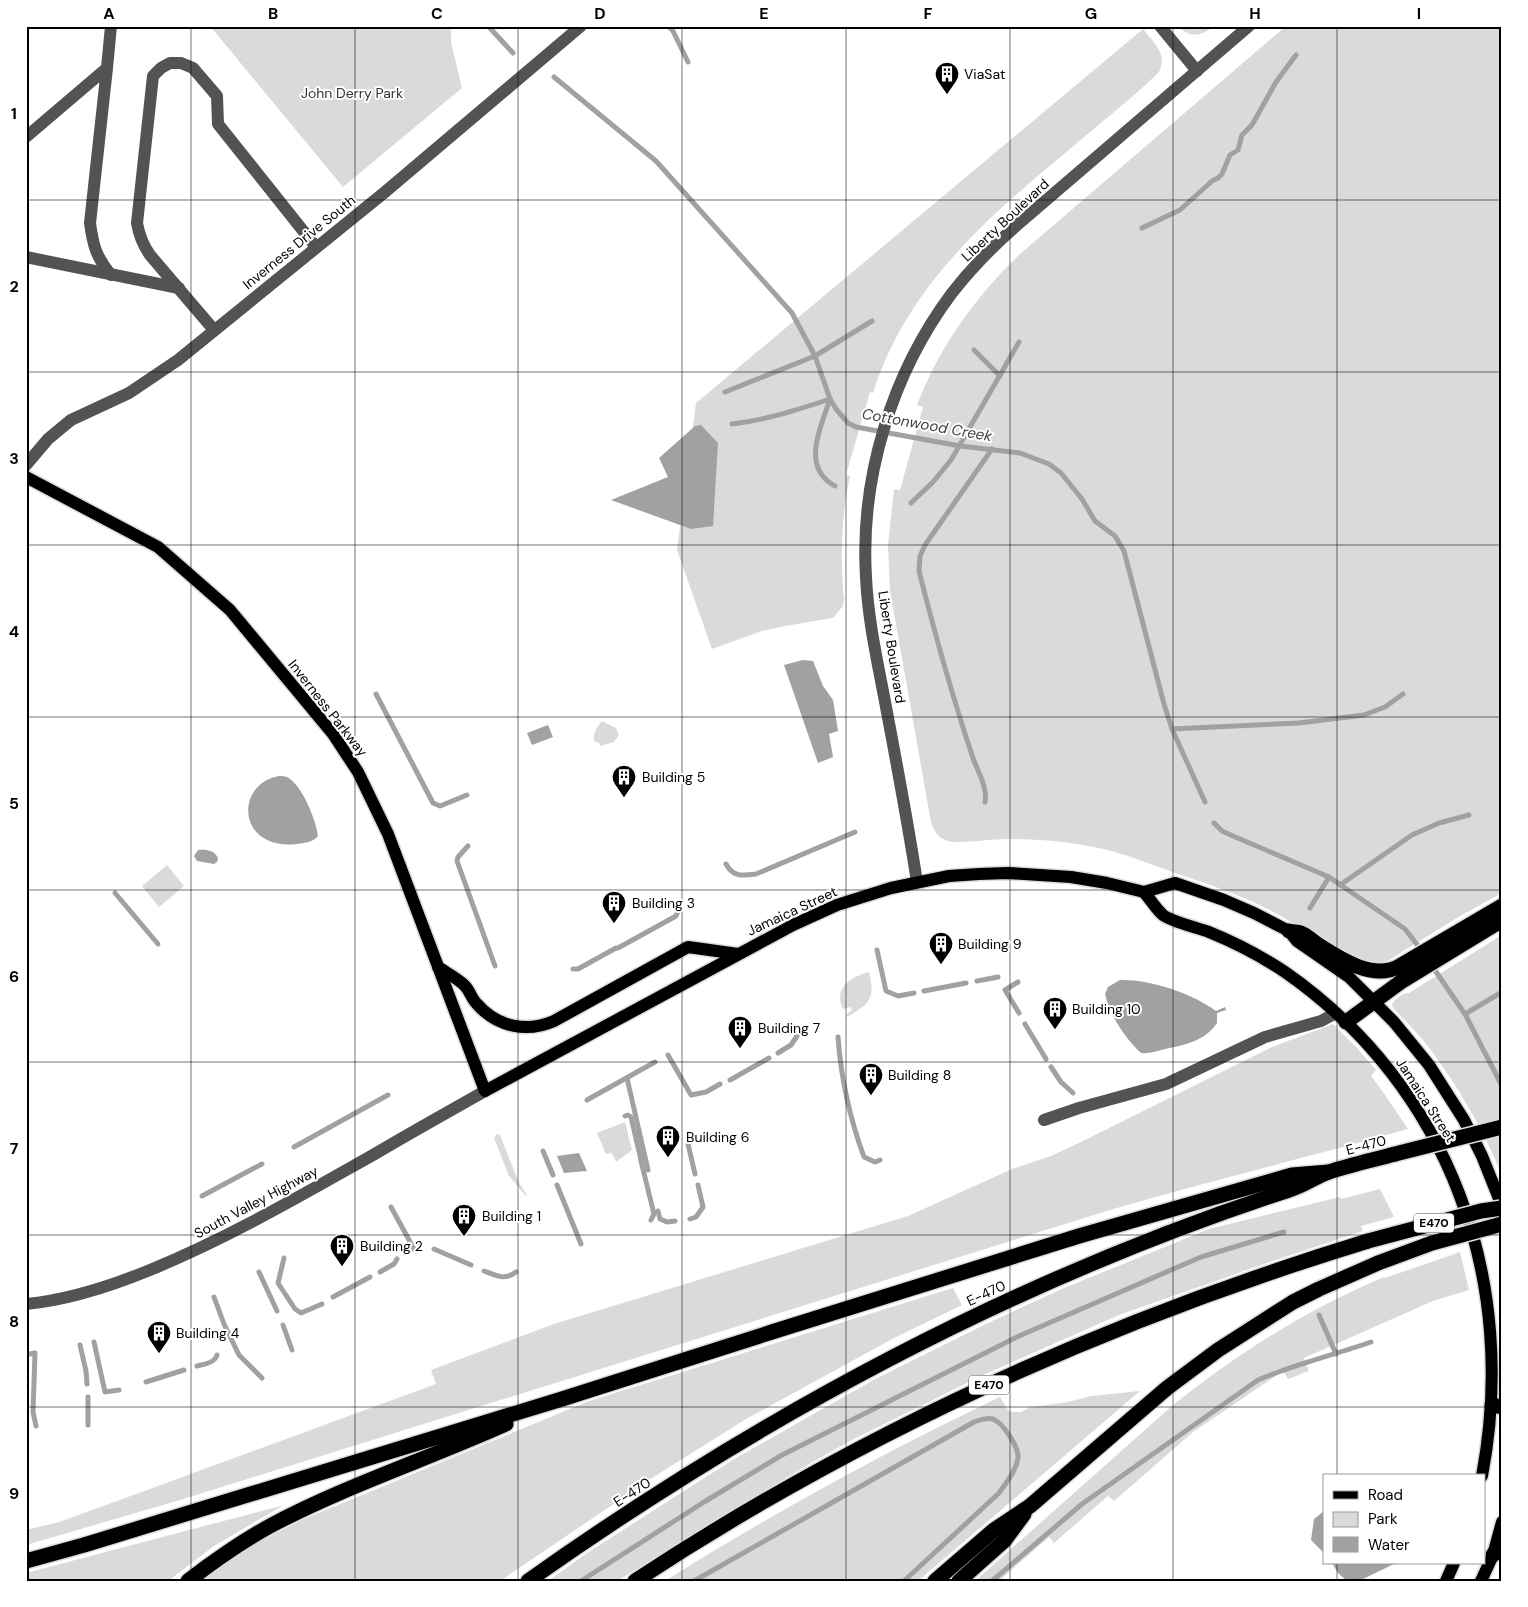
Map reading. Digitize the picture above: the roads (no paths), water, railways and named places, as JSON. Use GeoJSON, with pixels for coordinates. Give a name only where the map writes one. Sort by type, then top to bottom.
{"type":"FeatureCollection","features":[{"type":"Feature","properties":{"kind":"highway"},"geometry":{"type":"LineString","coordinates":[[1341,1018],[1374,1001],[1398,975],[1470,931],[1502,906]]}},
{"type":"Feature","properties":{"kind":"highway"},"geometry":{"type":"LineString","coordinates":[[1470,931],[1502,920]]}},
{"type":"Feature","properties":{"kind":"highway"},"geometry":{"type":"LineString","coordinates":[[1289,931],[1301,933],[1339,958],[1358,966],[1398,975]]}},
{"type":"Feature","properties":{"kind":"highway","name":"E-470"},"geometry":{"type":"LineString","coordinates":[[528,1581],[646,1502],[736,1445],[813,1400],[956,1325],[1044,1284],[1167,1233],[1293,1189],[1329,1172],[1502,1127]]}},
{"type":"Feature","properties":{"kind":"highway"},"geometry":{"type":"LineString","coordinates":[[26,1561],[562,1399],[775,1331],[1198,1201],[1292,1175],[1329,1172]]}},
{"type":"Feature","properties":{"kind":"highway","name":"E470"},"geometry":{"type":"LineString","coordinates":[[635,1581],[794,1485],[882,1437],[999,1381],[1102,1335],[1198,1297],[1297,1263],[1368,1241],[1502,1207]]}},
{"type":"Feature","properties":{"kind":"highway"},"geometry":{"type":"LineString","coordinates":[[935,1581],[994,1530],[1030,1506],[1153,1399],[1218,1350],[1293,1302],[1326,1285],[1378,1263],[1432,1243],[1502,1224]]}},
{"type":"Feature","properties":{"kind":"highway"},"geometry":{"type":"LineString","coordinates":[[188,1581],[232,1549],[308,1507],[480,1436],[562,1399]]}},
{"type":"Feature","properties":{"kind":"highway"},"geometry":{"type":"LineString","coordinates":[[959,1581],[1004,1541],[1030,1506]]}},
{"type":"Feature","properties":{"kind":"main road","name":"Inverness Parkway"},"geometry":{"type":"LineString","coordinates":[[26,477],[158,547],[230,610],[333,734],[358,772],[377,809],[395,851],[485,1091]]}},
{"type":"Feature","properties":{"kind":"main road","name":"Jamaica Street"},"geometry":{"type":"LineString","coordinates":[[485,1091],[738,954],[826,910],[882,890],[949,876],[979,874],[1046,875],[1094,881],[1144,892],[1176,883],[1245,909],[1289,931],[1297,941],[1335,966],[1374,1001],[1416,1048],[1453,1102],[1482,1156],[1502,1207]]}},
{"type":"Feature","properties":{"kind":"main road","name":"Jamaica Street"},"geometry":{"type":"LineString","coordinates":[[1144,892],[1164,916],[1209,932],[1256,954],[1297,980],[1341,1018],[1383,1062],[1434,1136],[1458,1189],[1477,1246],[1488,1302],[1497,1406],[1482,1474]]}},
{"type":"Feature","properties":{"kind":"main road"},"geometry":{"type":"LineString","coordinates":[[438,967],[466,987],[478,1005],[492,1017],[510,1025],[530,1028],[554,1021],[688,947],[738,954]]}},
{"type":"Feature","properties":{"kind":"main road"},"geometry":{"type":"LineString","coordinates":[[1481,1581],[1497,1549],[1502,1522]]}},
{"type":"Feature","properties":{"kind":"main road"},"geometry":{"type":"LineString","coordinates":[[1446,1581],[1454,1564]]}},
{"type":"Feature","properties":{"kind":"street"},"geometry":{"type":"LineString","coordinates":[[111,26],[90,223],[93,246],[102,264],[111,274]]}},
{"type":"Feature","properties":{"kind":"street","name":"Inverness Drive South"},"geometry":{"type":"LineString","coordinates":[[26,466],[48,439],[71,420],[129,393],[178,360],[581,26]]}},
{"type":"Feature","properties":{"kind":"street"},"geometry":{"type":"LineString","coordinates":[[1160,26],[1197,71]]}},
{"type":"Feature","properties":{"kind":"street","name":"Liberty Boulevard"},"geometry":{"type":"LineString","coordinates":[[918,882],[868,610],[865,544],[872,482],[895,398],[910,362],[932,323],[952,294],[981,260],[1023,220],[1249,26]]}},
{"type":"Feature","properties":{"kind":"street"},"geometry":{"type":"LineString","coordinates":[[214,330],[143,246],[137,223],[153,76],[161,68],[170,63],[182,63],[193,68],[217,96],[218,124],[316,247]]}},
{"type":"Feature","properties":{"kind":"street"},"geometry":{"type":"LineString","coordinates":[[26,137],[107,68]]}},
{"type":"Feature","properties":{"kind":"street"},"geometry":{"type":"LineString","coordinates":[[26,257],[179,288]]}},
{"type":"Feature","properties":{"kind":"street"},"geometry":{"type":"LineString","coordinates":[[1044,1120],[1079,1108],[1166,1084],[1265,1036],[1321,1021],[1341,1018]]}},
{"type":"Feature","properties":{"kind":"street","name":"South Valley Highway"},"geometry":{"type":"LineString","coordinates":[[26,1304],[56,1300],[92,1291],[184,1256],[300,1197],[485,1091]]}},
{"type":"Feature","properties":{"kind":"water"},"geometry":{"type":"Polygon","coordinates":[[[701,425],[718,443],[713,526],[691,529],[611,500],[668,477],[659,458],[695,426],[701,425]]]}},
{"type":"Feature","properties":{"kind":"water"},"geometry":{"type":"Polygon","coordinates":[[[803,660],[813,661],[823,686],[833,700],[838,731],[829,734],[833,757],[818,763],[784,665],[803,660]]]}},
{"type":"Feature","properties":{"kind":"water"},"geometry":{"type":"Polygon","coordinates":[[[548,725],[553,737],[532,745],[527,733],[548,725]]]}},
{"type":"Feature","properties":{"kind":"water"},"geometry":{"type":"Polygon","coordinates":[[[279,776],[289,778],[300,789],[312,813],[317,829],[318,836],[314,840],[297,844],[277,843],[263,837],[253,828],[249,816],[249,803],[254,791],[264,782],[279,776]]]}},
{"type":"Feature","properties":{"kind":"water"},"geometry":{"type":"Polygon","coordinates":[[[198,850],[212,852],[218,858],[217,862],[214,864],[197,861],[194,856],[198,850]]]}},
{"type":"Feature","properties":{"kind":"water"},"geometry":{"type":"Polygon","coordinates":[[[1120,980],[1144,982],[1170,988],[1195,998],[1216,1011],[1225,1007],[1226,1010],[1217,1013],[1217,1023],[1201,1038],[1180,1046],[1150,1053],[1141,1053],[1129,1041],[1119,1026],[1107,1002],[1105,994],[1108,987],[1120,980]]]}},
{"type":"Feature","properties":{"kind":"water"},"geometry":{"type":"Polygon","coordinates":[[[579,1153],[587,1171],[564,1173],[557,1156],[579,1153]]]}},
{"type":"Feature","properties":{"kind":"water"},"geometry":{"type":"Polygon","coordinates":[[[1323,1512],[1323,1552],[1311,1540],[1314,1519],[1323,1512]]]}},
{"type":"Feature","properties":{"kind":"water"},"geometry":{"type":"Polygon","coordinates":[[[1333,1564],[1394,1564],[1359,1581],[1347,1581],[1338,1573],[1333,1564]]]}},
{"type":"Feature","properties":{"kind":"waterway","name":"Cottonwood Creek"},"geometry":{"type":"LineString","coordinates":[[488,26],[513,53]]}},
{"type":"Feature","properties":{"kind":"waterway"},"geometry":{"type":"LineString","coordinates":[[668,26],[673,31],[688,62]]}},
{"type":"Feature","properties":{"kind":"waterway"},"geometry":{"type":"LineString","coordinates":[[1142,228],[1180,210],[1222,174],[1230,155],[1238,150],[1242,135],[1252,125],[1276,82],[1296,55]]}},
{"type":"Feature","properties":{"kind":"waterway","name":"Cottonwood Creek"},"geometry":{"type":"LineString","coordinates":[[554,77],[656,161],[792,313],[815,356],[830,399],[848,423],[856,427],[960,446],[1020,453],[1049,464],[1061,473],[1082,499],[1095,521],[1115,536],[1124,551],[1172,729],[1205,802]]}},
{"type":"Feature","properties":{"kind":"waterway"},"geometry":{"type":"LineString","coordinates":[[725,392],[815,356],[872,321]]}},
{"type":"Feature","properties":{"kind":"waterway"},"geometry":{"type":"LineString","coordinates":[[911,503],[933,482],[951,460],[1019,342]]}},
{"type":"Feature","properties":{"kind":"waterway"},"geometry":{"type":"LineString","coordinates":[[974,350],[1000,376]]}},
{"type":"Feature","properties":{"kind":"waterway"},"geometry":{"type":"LineString","coordinates":[[830,399],[818,434],[816,458],[818,468],[824,478],[835,486]]}},
{"type":"Feature","properties":{"kind":"waterway"},"geometry":{"type":"LineString","coordinates":[[732,424],[793,411],[830,399]]}},
{"type":"Feature","properties":{"kind":"waterway"},"geometry":{"type":"LineString","coordinates":[[985,802],[984,785],[973,758],[951,688],[919,571],[920,556],[925,545],[992,449]]}},
{"type":"Feature","properties":{"kind":"waterway"},"geometry":{"type":"LineString","coordinates":[[376,694],[433,803],[440,806],[467,795]]}},
{"type":"Feature","properties":{"kind":"waterway"},"geometry":{"type":"LineString","coordinates":[[1172,729],[1299,723],[1364,715],[1385,707],[1403,694]]}},
{"type":"Feature","properties":{"kind":"waterway"},"geometry":{"type":"LineString","coordinates":[[1340,885],[1412,835],[1439,823],[1469,815]]}},
{"type":"Feature","properties":{"kind":"waterway","name":"Cottonwood Creek"},"geometry":{"type":"LineString","coordinates":[[1214,823],[1222,831],[1329,877],[1405,929],[1422,951]]}},
{"type":"Feature","properties":{"kind":"waterway"},"geometry":{"type":"LineString","coordinates":[[726,864],[738,875],[756,874],[855,832]]}},
{"type":"Feature","properties":{"kind":"waterway"},"geometry":{"type":"LineString","coordinates":[[468,846],[458,857],[457,861],[495,966]]}},
{"type":"Feature","properties":{"kind":"waterway"},"geometry":{"type":"LineString","coordinates":[[1310,908],[1329,877]]}},
{"type":"Feature","properties":{"kind":"waterway"},"geometry":{"type":"LineString","coordinates":[[115,893],[158,944]]}},
{"type":"Feature","properties":{"kind":"waterway"},"geometry":{"type":"LineString","coordinates":[[618,948],[676,916],[680,906]]}},
{"type":"Feature","properties":{"kind":"waterway"},"geometry":{"type":"LineString","coordinates":[[573,969],[578,969],[616,948]]}},
{"type":"Feature","properties":{"kind":"waterway"},"geometry":{"type":"LineString","coordinates":[[877,950],[886,991],[898,996],[914,993]]}},
{"type":"Feature","properties":{"kind":"waterway","name":"Cottonwood Creek"},"geometry":{"type":"LineString","coordinates":[[1432,966],[1465,1014],[1502,1086]]}},
{"type":"Feature","properties":{"kind":"waterway"},"geometry":{"type":"LineString","coordinates":[[977,981],[998,977]]}},
{"type":"Feature","properties":{"kind":"waterway"},"geometry":{"type":"LineString","coordinates":[[1018,982],[1005,990],[1019,1013]]}},
{"type":"Feature","properties":{"kind":"waterway"},"geometry":{"type":"LineString","coordinates":[[924,991],[966,983]]}},
{"type":"Feature","properties":{"kind":"waterway"},"geometry":{"type":"LineString","coordinates":[[1465,1014],[1502,992]]}},
{"type":"Feature","properties":{"kind":"waterway"},"geometry":{"type":"LineString","coordinates":[[1025,1024],[1046,1059]]}},
{"type":"Feature","properties":{"kind":"waterway"},"geometry":{"type":"LineString","coordinates":[[778,1053],[791,1045],[797,1036]]}},
{"type":"Feature","properties":{"kind":"waterway"},"geometry":{"type":"LineString","coordinates":[[838,1037],[844,1083],[859,1143],[864,1157],[875,1162],[880,1160]]}},
{"type":"Feature","properties":{"kind":"waterway"},"geometry":{"type":"LineString","coordinates":[[668,1055],[691,1095],[706,1092],[720,1084]]}},
{"type":"Feature","properties":{"kind":"waterway"},"geometry":{"type":"LineString","coordinates":[[730,1080],[769,1058]]}},
{"type":"Feature","properties":{"kind":"waterway"},"geometry":{"type":"LineString","coordinates":[[587,1100],[655,1062]]}},
{"type":"Feature","properties":{"kind":"waterway"},"geometry":{"type":"LineString","coordinates":[[1051,1067],[1061,1082],[1073,1093]]}},
{"type":"Feature","properties":{"kind":"waterway"},"geometry":{"type":"LineString","coordinates":[[627,1078],[648,1170]]}},
{"type":"Feature","properties":{"kind":"waterway"},"geometry":{"type":"LineString","coordinates":[[294,1147],[388,1095]]}},
{"type":"Feature","properties":{"kind":"waterway"},"geometry":{"type":"LineString","coordinates":[[625,1116],[631,1117],[641,1160]]}},
{"type":"Feature","properties":{"kind":"waterway"},"geometry":{"type":"LineString","coordinates":[[688,1144],[695,1174]]}},
{"type":"Feature","properties":{"kind":"waterway"},"geometry":{"type":"LineString","coordinates":[[543,1151],[553,1175]]}},
{"type":"Feature","properties":{"kind":"waterway"},"geometry":{"type":"LineString","coordinates":[[641,1161],[654,1214],[651,1220]]}},
{"type":"Feature","properties":{"kind":"waterway"},"geometry":{"type":"LineString","coordinates":[[202,1196],[262,1164]]}},
{"type":"Feature","properties":{"kind":"waterway"},"geometry":{"type":"LineString","coordinates":[[557,1185],[581,1244]]}},
{"type":"Feature","properties":{"kind":"waterway"},"geometry":{"type":"LineString","coordinates":[[690,1219],[696,1217],[703,1207],[698,1185]]}},
{"type":"Feature","properties":{"kind":"waterway"},"geometry":{"type":"LineString","coordinates":[[391,1207],[414,1249]]}},
{"type":"Feature","properties":{"kind":"waterway"},"geometry":{"type":"LineString","coordinates":[[658,1211],[660,1219],[667,1222],[675,1221]]}},
{"type":"Feature","properties":{"kind":"waterway"},"geometry":{"type":"LineString","coordinates":[[581,1581],[704,1502],[782,1455],[1019,1336],[1201,1257],[1284,1232]]}},
{"type":"Feature","properties":{"kind":"waterway"},"geometry":{"type":"LineString","coordinates":[[434,1249],[471,1265]]}},
{"type":"Feature","properties":{"kind":"waterway"},"geometry":{"type":"LineString","coordinates":[[284,1258],[278,1283],[295,1309],[301,1313],[322,1304]]}},
{"type":"Feature","properties":{"kind":"waterway"},"geometry":{"type":"LineString","coordinates":[[380,1272],[394,1264],[397,1259]]}},
{"type":"Feature","properties":{"kind":"waterway"},"geometry":{"type":"LineString","coordinates":[[484,1271],[504,1277],[516,1272]]}},
{"type":"Feature","properties":{"kind":"waterway"},"geometry":{"type":"LineString","coordinates":[[259,1272],[277,1311]]}},
{"type":"Feature","properties":{"kind":"waterway"},"geometry":{"type":"LineString","coordinates":[[333,1297],[370,1277]]}},
{"type":"Feature","properties":{"kind":"waterway"},"geometry":{"type":"LineString","coordinates":[[214,1297],[224,1324],[239,1355],[262,1378]]}},
{"type":"Feature","properties":{"kind":"waterway"},"geometry":{"type":"LineString","coordinates":[[1319,1315],[1336,1354]]}},
{"type":"Feature","properties":{"kind":"waterway"},"geometry":{"type":"LineString","coordinates":[[283,1325],[292,1350]]}},
{"type":"Feature","properties":{"kind":"waterway"},"geometry":{"type":"LineString","coordinates":[[94,1342],[105,1392],[119,1390]]}},
{"type":"Feature","properties":{"kind":"waterway"},"geometry":{"type":"LineString","coordinates":[[992,1581],[1082,1504],[1258,1380],[1286,1369],[1371,1342]]}},
{"type":"Feature","properties":{"kind":"waterway"},"geometry":{"type":"LineString","coordinates":[[80,1345],[87,1384]]}},
{"type":"Feature","properties":{"kind":"waterway"},"geometry":{"type":"LineString","coordinates":[[30,1354],[35,1353],[33,1412],[36,1426]]}},
{"type":"Feature","properties":{"kind":"waterway"},"geometry":{"type":"LineString","coordinates":[[197,1366],[212,1361],[217,1355]]}},
{"type":"Feature","properties":{"kind":"waterway"},"geometry":{"type":"LineString","coordinates":[[146,1382],[184,1370]]}},
{"type":"Feature","properties":{"kind":"waterway"},"geometry":{"type":"LineString","coordinates":[[88,1397],[88,1425]]}},
{"type":"Feature","properties":{"kind":"waterway"},"geometry":{"type":"LineString","coordinates":[[694,1581],[974,1422],[985,1419],[997,1421],[1006,1430],[1018,1453],[1017,1463],[1008,1481],[999,1493],[904,1581]]}},
{"type":"Feature","properties":{"kind":"place","name":"ViaSat"},"geometry":{"type":"Point","coordinates":[947,95]}},
{"type":"Feature","properties":{"kind":"place","name":"Building 5"},"geometry":{"type":"Point","coordinates":[624,798]}},
{"type":"Feature","properties":{"kind":"place","name":"Building 3"},"geometry":{"type":"Point","coordinates":[614,924]}},
{"type":"Feature","properties":{"kind":"place","name":"Building 9"},"geometry":{"type":"Point","coordinates":[941,965]}},
{"type":"Feature","properties":{"kind":"place","name":"Building 10"},"geometry":{"type":"Point","coordinates":[1055,1030]}},
{"type":"Feature","properties":{"kind":"place","name":"Building 7"},"geometry":{"type":"Point","coordinates":[740,1049]}},
{"type":"Feature","properties":{"kind":"place","name":"Building 8"},"geometry":{"type":"Point","coordinates":[871,1096]}},
{"type":"Feature","properties":{"kind":"place","name":"Building 6"},"geometry":{"type":"Point","coordinates":[668,1158]}},
{"type":"Feature","properties":{"kind":"place","name":"Building 1"},"geometry":{"type":"Point","coordinates":[464,1237]}},
{"type":"Feature","properties":{"kind":"place","name":"Building 2"},"geometry":{"type":"Point","coordinates":[342,1267]}},
{"type":"Feature","properties":{"kind":"place","name":"Building 4"},"geometry":{"type":"Point","coordinates":[159,1354]}},
{"type":"Feature","properties":{"kind":"park label","name":"John Derry Park"},"geometry":{"type":"Point","coordinates":[352,93]}}]}
